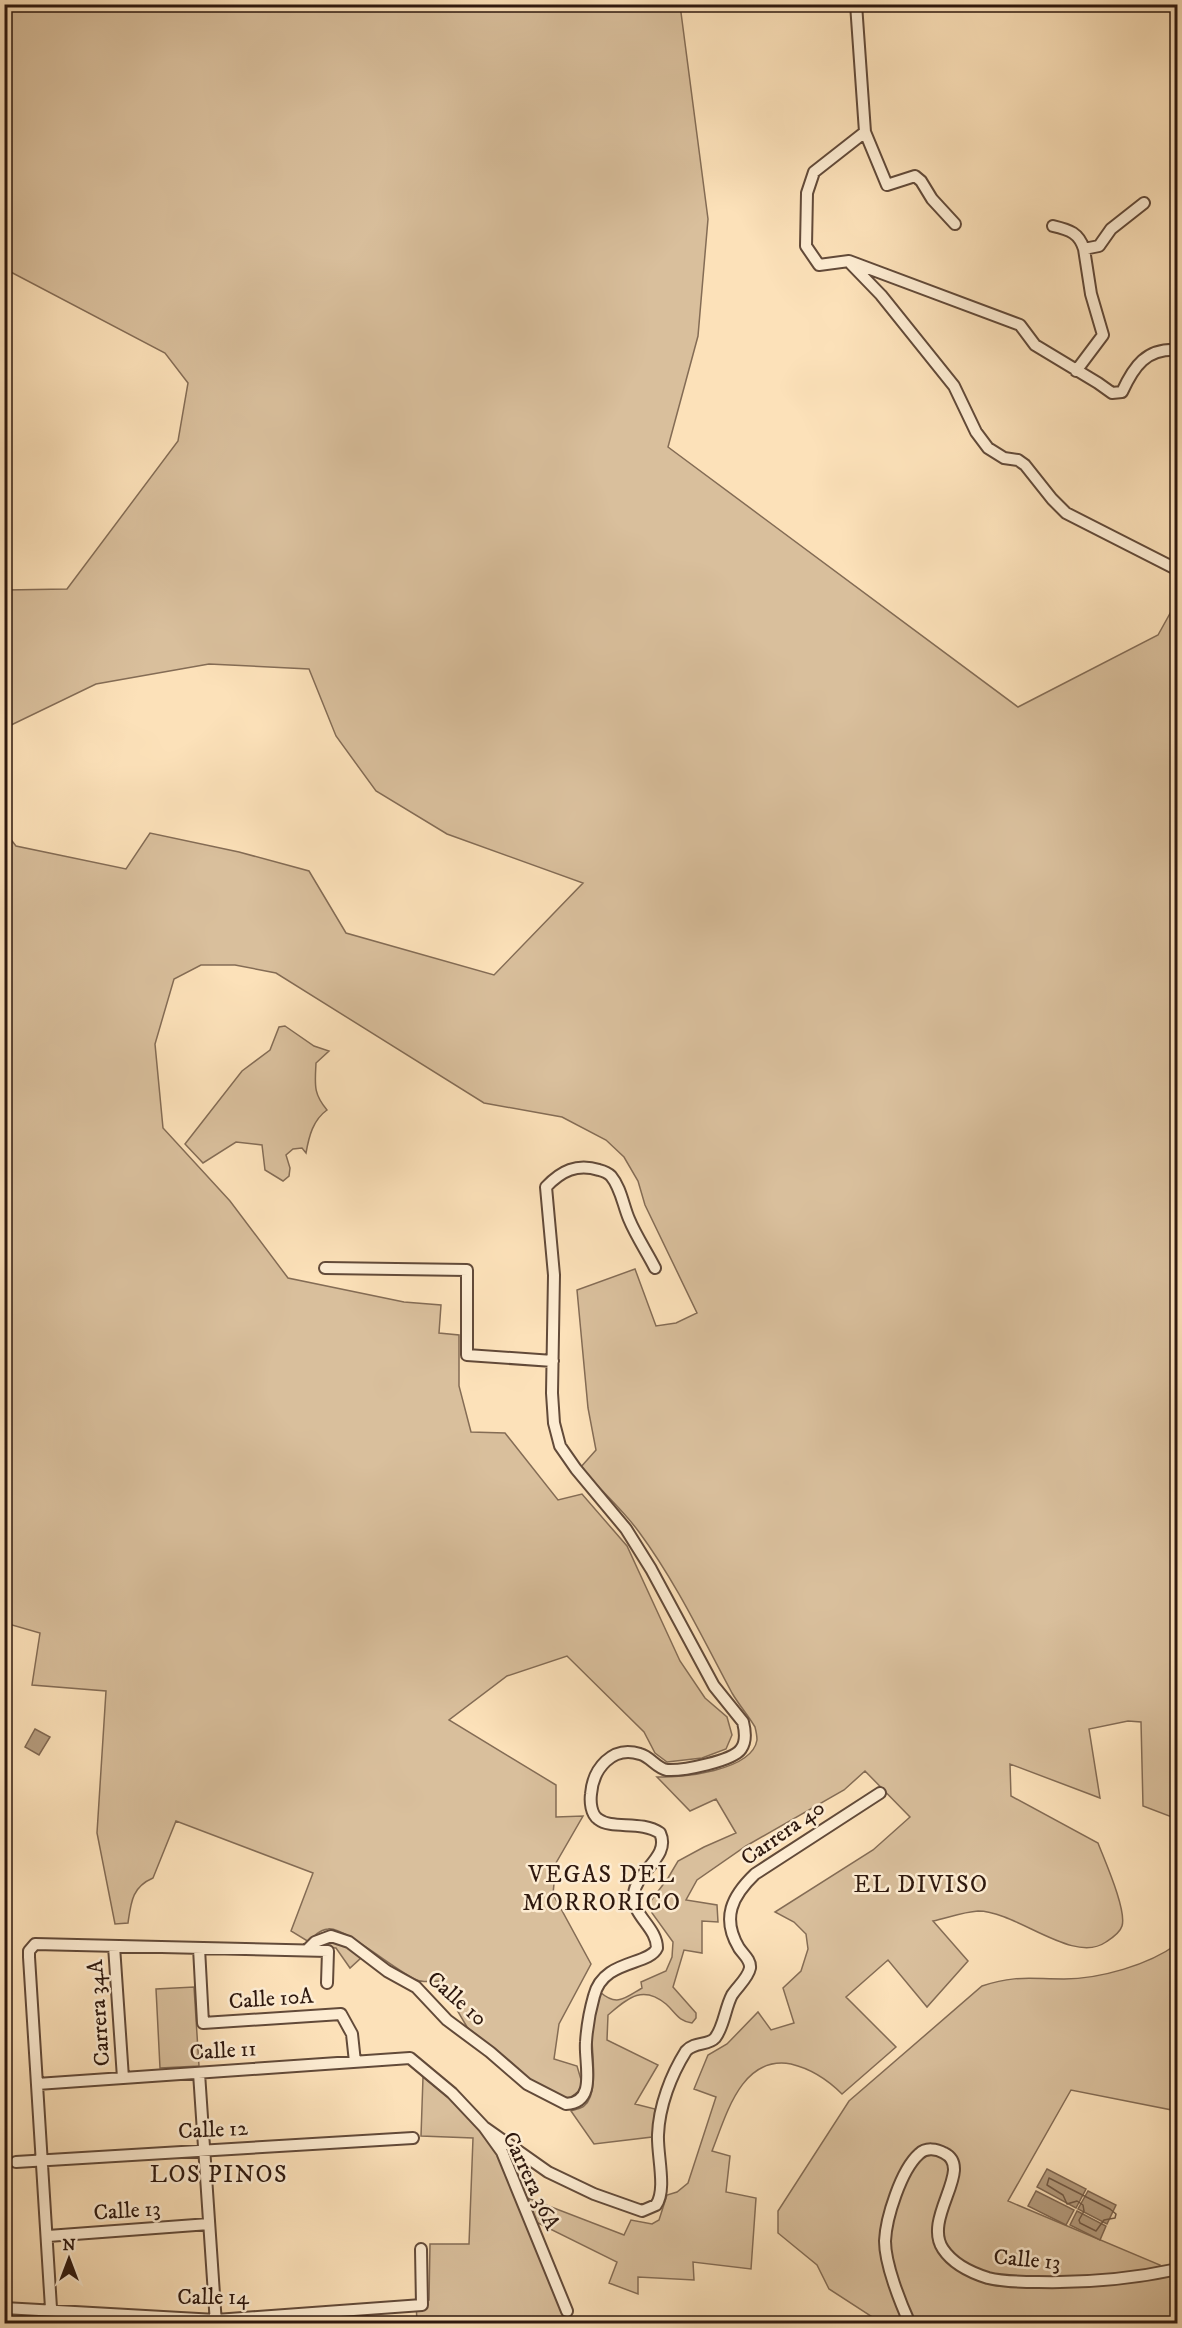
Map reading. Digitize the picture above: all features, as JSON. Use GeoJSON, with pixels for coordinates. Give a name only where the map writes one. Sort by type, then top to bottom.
{"type":"FeatureCollection","features":[{"type":"Feature","properties":{"kind":"street"},"geometry":{"type":"LineString","coordinates":[[856,4],[865,132],[887,185],[915,176],[955,225]]}},
{"type":"Feature","properties":{"kind":"street"},"geometry":{"type":"LineString","coordinates":[[865,132],[814,172],[807,193],[806,246],[819,265],[849,261],[1020,325],[1035,345],[1112,393],[1122,392],[1130,376],[1146,356],[1163,349],[1178,350]]}},
{"type":"Feature","properties":{"kind":"street"},"geometry":{"type":"LineString","coordinates":[[1084,249],[1099,246],[1111,229],[1144,203]]}},
{"type":"Feature","properties":{"kind":"street"},"geometry":{"type":"LineString","coordinates":[[1053,226],[1070,230],[1080,238],[1102,335],[1076,371]]}},
{"type":"Feature","properties":{"kind":"street"},"geometry":{"type":"LineString","coordinates":[[849,261],[881,295],[954,386],[976,432],[988,448],[1004,458],[1018,460],[1025,465],[1066,513],[1178,570]]}},
{"type":"Feature","properties":{"kind":"street"},"geometry":{"type":"LineString","coordinates":[[325,1268],[467,1270],[467,1355],[553,1361],[554,1275],[546,1187],[555,1177],[580,1167],[592,1168],[611,1176],[630,1220],[655,1268]]}},
{"type":"Feature","properties":{"kind":"street","name":"Calle 10"},"geometry":{"type":"LineString","coordinates":[[307,1950],[323,1937],[343,1939],[387,1971],[416,1987],[447,2020],[490,2052],[527,2084],[566,2104],[580,2100],[587,2084],[586,2042],[594,1995],[598,1985],[614,1969],[652,1955],[657,1948],[655,1934],[640,1914],[633,1896],[638,1881],[661,1851],[663,1844],[660,1833],[651,1828],[606,1822],[595,1817],[591,1810],[590,1795],[594,1778],[604,1761],[630,1752],[649,1758],[664,1769],[682,1770],[736,1754],[745,1741],[743,1722],[714,1686],[651,1569],[626,1529],[583,1478],[560,1446],[554,1423],[553,1361]]}},
{"type":"Feature","properties":{"kind":"street","name":"Carrera 40"},"geometry":{"type":"LineString","coordinates":[[484,2127],[548,2172],[594,2194],[642,2211],[657,2205],[662,2192],[658,2135],[666,2095],[686,2051],[691,2046],[715,2038],[732,1996],[750,1969],[749,1961],[731,1932],[732,1906],[735,1897],[740,1888],[755,1874],[880,1793]]}},
{"type":"Feature","properties":{"kind":"street","name":"Calle 10"},"geometry":{"type":"LineString","coordinates":[[38,2084],[29,1958],[29,1951],[35,1944],[328,1951],[327,1983]]}},
{"type":"Feature","properties":{"kind":"street","name":"Carrera 34A"},"geometry":{"type":"LineString","coordinates":[[114,1946],[123,2078]]}},
{"type":"Feature","properties":{"kind":"street","name":"Calle 10A"},"geometry":{"type":"LineString","coordinates":[[199,1948],[203,2023],[341,2014],[352,2034],[356,2062]]}},
{"type":"Feature","properties":{"kind":"street","name":"Calle 11"},"geometry":{"type":"LineString","coordinates":[[38,2084],[410,2058]]}},
{"type":"Feature","properties":{"kind":"street","name":"Carrera 36A"},"geometry":{"type":"LineString","coordinates":[[410,2058],[426,2074],[447,2088],[484,2127],[502,2152],[567,2311]]}},
{"type":"Feature","properties":{"kind":"street"},"geometry":{"type":"LineString","coordinates":[[199,2073],[216,2322]]}},
{"type":"Feature","properties":{"kind":"street"},"geometry":{"type":"LineString","coordinates":[[38,2084],[52,2324]]}},
{"type":"Feature","properties":{"kind":"street","name":"Calle 12"},"geometry":{"type":"LineString","coordinates":[[16,2162],[413,2138]]}},
{"type":"Feature","properties":{"kind":"street","name":"Calle 13"},"geometry":{"type":"LineString","coordinates":[[910,2324],[887,2259],[885,2242],[888,2223],[901,2182],[918,2154],[929,2149],[947,2153],[953,2161],[955,2173],[938,2217],[938,2232],[943,2248],[964,2268],[998,2280],[1076,2283],[1178,2269]]}},
{"type":"Feature","properties":{"kind":"street","name":"Calle 13"},"geometry":{"type":"LineString","coordinates":[[48,2236],[209,2224]]}},
{"type":"Feature","properties":{"kind":"street","name":"Calle 14"},"geometry":{"type":"LineString","coordinates":[[4,2308],[127,2319],[216,2322],[422,2305],[421,2249]]}},
{"type":"Feature","properties":{"kind":"shaded area"},"geometry":{"type":"Polygon","coordinates":[[[5,5],[680,5],[708,219],[698,336],[668,447],[1018,707],[1158,635],[1177,601],[1177,1819],[1143,1806],[1141,1722],[1128,1721],[1089,1729],[1100,1798],[1010,1764],[1011,1796],[1098,1843],[1118,1897],[1123,1918],[1121,1929],[1106,1942],[1093,1947],[1078,1947],[993,1913],[978,1911],[933,1921],[968,1961],[927,2007],[888,1960],[846,1997],[896,2047],[842,2094],[819,2075],[791,2064],[774,2064],[760,2069],[748,2078],[730,2106],[712,2151],[730,2156],[726,2192],[756,2198],[751,2269],[693,2262],[694,2280],[638,2277],[638,2294],[609,2283],[617,2262],[536,2222],[528,2198],[624,2235],[631,2220],[652,2224],[659,2220],[667,2195],[677,2192],[688,2183],[716,2097],[694,2089],[708,2055],[727,2044],[758,2012],[771,2030],[794,2023],[783,1988],[801,1971],[808,1949],[806,1934],[794,1922],[775,1912],[873,1850],[910,1817],[865,1771],[844,1790],[746,1846],[697,1880],[686,1900],[717,1905],[718,1922],[702,1921],[702,1953],[684,1950],[673,1987],[696,2013],[696,2018],[692,2023],[683,2020],[657,1998],[642,1994],[628,1999],[608,2015],[607,2040],[658,2065],[635,2104],[655,2109],[652,2137],[594,2144],[571,2111],[584,2106],[592,2093],[594,2074],[592,2026],[600,1992],[611,1999],[621,1999],[642,1988],[641,1982],[666,1971],[672,1957],[673,1942],[652,1913],[650,1902],[678,1861],[736,1833],[716,1799],[690,1811],[657,1777],[698,1774],[729,1766],[752,1751],[757,1740],[755,1727],[732,1693],[688,1611],[652,1551],[626,1516],[580,1468],[596,1450],[588,1408],[577,1290],[635,1269],[656,1326],[676,1323],[697,1313],[645,1205],[638,1181],[624,1157],[606,1140],[562,1117],[484,1103],[276,973],[235,965],[201,965],[174,979],[155,1044],[163,1128],[230,1201],[288,1278],[404,1302],[441,1305],[439,1333],[459,1335],[459,1386],[471,1432],[505,1433],[558,1500],[582,1494],[627,1546],[680,1661],[705,1698],[727,1717],[732,1735],[726,1749],[702,1758],[667,1762],[655,1753],[644,1732],[567,1656],[507,1676],[449,1720],[556,1785],[556,1817],[583,1816],[556,1863],[553,1894],[591,1964],[559,2024],[554,2059],[577,2066],[582,2083],[579,2091],[565,2098],[532,2082],[467,2027],[440,1981],[417,1980],[336,1930],[322,1931],[309,1942],[291,1931],[313,1873],[176,1821],[153,1878],[141,1886],[134,1896],[128,1923],[115,1924],[97,1833],[106,1691],[32,1685],[40,1633],[5,1623],[5,832],[16,846],[126,869],[150,833],[239,852],[309,871],[346,933],[494,975],[583,883],[447,834],[376,791],[336,736],[309,669],[209,664],[96,684],[9,726],[5,785],[5,590],[67,589],[178,441],[188,383],[165,353],[5,269],[5,5]]]}},
{"type":"Feature","properties":{"kind":"shaded area"},"geometry":{"type":"Polygon","coordinates":[[[285,1026],[314,1046],[329,1051],[316,1063],[315,1077],[317,1093],[327,1110],[312,1129],[306,1153],[302,1148],[293,1149],[286,1155],[290,1168],[289,1176],[283,1181],[265,1170],[262,1145],[236,1142],[203,1163],[185,1144],[242,1071],[270,1050],[279,1027],[285,1026]]]}},
{"type":"Feature","properties":{"kind":"shaded area"},"geometry":{"type":"Polygon","coordinates":[[[326,1940],[339,1941],[362,1957],[350,1968],[336,1948],[319,1947],[326,1940]]]}},
{"type":"Feature","properties":{"kind":"shaded area"},"geometry":{"type":"Polygon","coordinates":[[[1177,1944],[1177,2111],[1071,2090],[1008,2201],[1160,2265],[1152,2278],[1177,2275],[1177,2315],[1154,2324],[879,2323],[829,2289],[817,2265],[778,2233],[778,2211],[849,2101],[982,1986],[1013,1979],[1064,1979],[1108,1973],[1138,1964],[1166,1952],[1177,1944]]]}},
{"type":"Feature","properties":{"kind":"shaded area"},"geometry":{"type":"Polygon","coordinates":[[[194,1987],[199,2066],[160,2068],[156,1989],[194,1987]]]}},
{"type":"Feature","properties":{"kind":"shaded area"},"geometry":{"type":"Polygon","coordinates":[[[423,2077],[455,2103],[499,2153],[569,2323],[417,2323],[416,2301],[429,2300],[430,2244],[469,2244],[473,2138],[421,2136],[423,2077]]]}},
{"type":"Feature","properties":{"kind":"water"},"geometry":{"type":"Polygon","coordinates":[[[35,1729],[50,1737],[39,1755],[25,1747],[35,1729]]]}},
{"type":"Feature","properties":{"kind":"water"},"geometry":{"type":"Polygon","coordinates":[[[1047,2169],[1086,2189],[1076,2208],[1037,2187],[1047,2169]]]}},
{"type":"Feature","properties":{"kind":"water"},"geometry":{"type":"Polygon","coordinates":[[[1036,2191],[1074,2210],[1066,2225],[1028,2206],[1036,2191]]]}},
{"type":"Feature","properties":{"kind":"water"},"geometry":{"type":"Polygon","coordinates":[[[1088,2191],[1116,2205],[1107,2224],[1078,2209],[1088,2191]]]}},
{"type":"Feature","properties":{"kind":"water"},"geometry":{"type":"Polygon","coordinates":[[[1077,2211],[1106,2226],[1100,2240],[1070,2225],[1077,2211]]]}},
{"type":"Feature","properties":{"kind":"district","name":"EL DIVISO"},"geometry":{"type":"Point","coordinates":[921,1885]}},
{"type":"Feature","properties":{"kind":"district","name":"VEGAS DEL MORRORICO"},"geometry":{"type":"Point","coordinates":[602,1889]}},
{"type":"Feature","properties":{"kind":"district","name":"LOS PINOS"},"geometry":{"type":"Point","coordinates":[219,2175]}}]}
